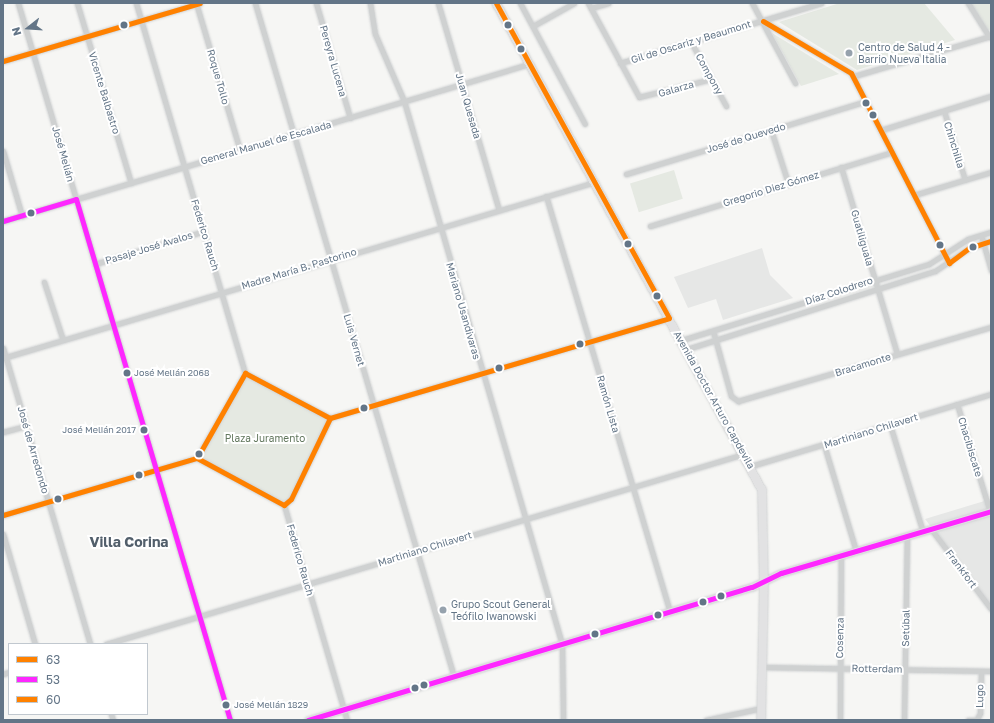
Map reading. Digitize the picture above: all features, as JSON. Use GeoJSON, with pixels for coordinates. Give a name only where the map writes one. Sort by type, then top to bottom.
{"type":"FeatureCollection","features":[{"type":"Feature","properties":{"kind":"main road","name":"Avenida Doctor Arturo Capdevila"},"geometry":{"type":"LineString","coordinates":[[496,3],[751,466],[763,496],[764,582],[761,720]]}},
{"type":"Feature","properties":{"kind":"main road"},"geometry":{"type":"LineString","coordinates":[[308,720],[670,612],[764,582],[781,573],[990,511]]}},
{"type":"Feature","properties":{"kind":"street","name":"José Melián"},"geometry":{"type":"LineString","coordinates":[[18,3],[230,720]]}},
{"type":"Feature","properties":{"kind":"street","name":"Vicente Balbastro"},"geometry":{"type":"LineString","coordinates":[[77,3],[131,183]]}},
{"type":"Feature","properties":{"kind":"street","name":"Federico Rauch"},"geometry":{"type":"LineString","coordinates":[[136,3],[245,373]]}},
{"type":"Feature","properties":{"kind":"street"},"geometry":{"type":"LineString","coordinates":[[3,61],[198,3]]}},
{"type":"Feature","properties":{"kind":"street","name":"Roque Tollo"},"geometry":{"type":"LineString","coordinates":[[198,3],[240,151]]}},
{"type":"Feature","properties":{"kind":"street","name":"Luis Vernet"},"geometry":{"type":"LineString","coordinates":[[255,3],[454,677]]}},
{"type":"Feature","properties":{"kind":"street","name":"Pereyra Lucena"},"geometry":{"type":"LineString","coordinates":[[316,3],[350,118]]}},
{"type":"Feature","properties":{"kind":"street","name":"Mariano Usandivaras"},"geometry":{"type":"LineString","coordinates":[[370,3],[376,34],[404,102],[481,374],[562,644],[563,720]]}},
{"type":"Feature","properties":{"kind":"street","name":"Juan Quesada"},"geometry":{"type":"LineString","coordinates":[[438,3],[499,210]]}},
{"type":"Feature","properties":{"kind":"street"},"geometry":{"type":"LineString","coordinates":[[520,3],[586,124]]}},
{"type":"Feature","properties":{"kind":"street"},"geometry":{"type":"LineString","coordinates":[[532,26],[574,3]]}},
{"type":"Feature","properties":{"kind":"street"},"geometry":{"type":"LineString","coordinates":[[608,3],[590,6],[620,63]]}},
{"type":"Feature","properties":{"kind":"street"},"geometry":{"type":"LineString","coordinates":[[752,3],[795,83]]}},
{"type":"Feature","properties":{"kind":"street","name":"Gil de Oscariz y Beaumont"},"geometry":{"type":"LineString","coordinates":[[620,63],[821,3]]}},
{"type":"Feature","properties":{"kind":"street"},"geometry":{"type":"LineString","coordinates":[[854,76],[990,36],[968,3]]}},
{"type":"Feature","properties":{"kind":"street"},"geometry":{"type":"LineString","coordinates":[[763,21],[849,71],[854,76],[949,263]]}},
{"type":"Feature","properties":{"kind":"street","name":"Compony"},"geometry":{"type":"LineString","coordinates":[[692,42],[726,106]]}},
{"type":"Feature","properties":{"kind":"street","name":"Galarza"},"geometry":{"type":"LineString","coordinates":[[620,63],[641,98],[711,79]]}},
{"type":"Feature","properties":{"kind":"street","name":"General Manuel de Escalada"},"geometry":{"type":"LineString","coordinates":[[3,221],[529,64]]}},
{"type":"Feature","properties":{"kind":"street"},"geometry":{"type":"LineString","coordinates":[[881,130],[991,96]]}},
{"type":"Feature","properties":{"kind":"street","name":"José de Quevedo"},"geometry":{"type":"LineString","coordinates":[[626,174],[866,101]]}},
{"type":"Feature","properties":{"kind":"street","name":"Chinchilla"},"geometry":{"type":"LineString","coordinates":[[944,111],[965,180]]}},
{"type":"Feature","properties":{"kind":"street"},"geometry":{"type":"LineString","coordinates":[[771,130],[788,183]]}},
{"type":"Feature","properties":{"kind":"street"},"geometry":{"type":"LineString","coordinates":[[3,151],[22,216]]}},
{"type":"Feature","properties":{"kind":"street","name":"Gregorio Diez Gómez"},"geometry":{"type":"LineString","coordinates":[[650,226],[892,152]]}},
{"type":"Feature","properties":{"kind":"street","name":"Guatiliguala"},"geometry":{"type":"LineString","coordinates":[[841,167],[897,354]]}},
{"type":"Feature","properties":{"kind":"street"},"geometry":{"type":"LineString","coordinates":[[914,195],[991,172]]}},
{"type":"Feature","properties":{"kind":"street","name":"Madre María B. Pastorino"},"geometry":{"type":"LineString","coordinates":[[4,358],[595,182]]}},
{"type":"Feature","properties":{"kind":"street","name":"Ramón Lista"},"geometry":{"type":"LineString","coordinates":[[546,196],[670,612]]}},
{"type":"Feature","properties":{"kind":"street","name":"Pasaje José Avalos"},"geometry":{"type":"LineString","coordinates":[[95,264],[204,231]]}},
{"type":"Feature","properties":{"kind":"street","name":"Díaz Colodrero"},"geometry":{"type":"LineString","coordinates":[[682,340],[929,264],[963,241],[991,232]]}},
{"type":"Feature","properties":{"kind":"street"},"geometry":{"type":"LineString","coordinates":[[981,235],[991,271]]}},
{"type":"Feature","properties":{"kind":"street","name":"Díaz Colodrero"},"geometry":{"type":"LineString","coordinates":[[687,349],[877,288],[935,272],[969,248],[991,241]]}},
{"type":"Feature","properties":{"kind":"street"},"geometry":{"type":"LineString","coordinates":[[44,282],[63,340]]}},
{"type":"Feature","properties":{"kind":"street"},"geometry":{"type":"LineString","coordinates":[[3,515],[197,458],[245,373],[330,418],[669,318]]}},
{"type":"Feature","properties":{"kind":"street","name":"Bracamonte"},"geometry":{"type":"LineString","coordinates":[[715,339],[731,396],[735,400],[741,401],[991,327]]}},
{"type":"Feature","properties":{"kind":"street"},"geometry":{"type":"LineString","coordinates":[[713,331],[715,339]]}},
{"type":"Feature","properties":{"kind":"street","name":"José de Arredondo"},"geometry":{"type":"LineString","coordinates":[[3,348],[4,358],[26,426],[90,643]]}},
{"type":"Feature","properties":{"kind":"street","name":"Martiniano Chilavert"},"geometry":{"type":"LineString","coordinates":[[751,466],[991,394]]}},
{"type":"Feature","properties":{"kind":"street","name":"Chacibiscate"},"geometry":{"type":"LineString","coordinates":[[957,404],[990,511]]}},
{"type":"Feature","properties":{"kind":"street"},"geometry":{"type":"LineString","coordinates":[[197,458],[284,504],[291,499],[330,418]]}},
{"type":"Feature","properties":{"kind":"street"},"geometry":{"type":"LineString","coordinates":[[890,425],[923,532]]}},
{"type":"Feature","properties":{"kind":"street"},"geometry":{"type":"LineString","coordinates":[[3,432],[26,426]]}},
{"type":"Feature","properties":{"kind":"street"},"geometry":{"type":"LineString","coordinates":[[824,445],[856,551]]}},
{"type":"Feature","properties":{"kind":"street","name":"Martiniano Chilavert"},"geometry":{"type":"LineString","coordinates":[[109,643],[744,454]]}},
{"type":"Feature","properties":{"kind":"street","name":"Federico Rauch"},"geometry":{"type":"LineString","coordinates":[[284,504],[347,720]]}},
{"type":"Feature","properties":{"kind":"street","name":"Frankfort"},"geometry":{"type":"LineString","coordinates":[[931,529],[991,608]]}},
{"type":"Feature","properties":{"kind":"street"},"geometry":{"type":"LineString","coordinates":[[3,534],[35,643]]}},
{"type":"Feature","properties":{"kind":"street","name":"Setúbal"},"geometry":{"type":"LineString","coordinates":[[904,720],[907,536]]}},
{"type":"Feature","properties":{"kind":"street","name":"Cosenza"},"geometry":{"type":"LineString","coordinates":[[840,720],[839,668],[841,555]]}},
{"type":"Feature","properties":{"kind":"street","name":"Rotterdam"},"geometry":{"type":"LineString","coordinates":[[763,667],[991,671]]}},
{"type":"Feature","properties":{"kind":"street","name":"Lugo"},"geometry":{"type":"LineString","coordinates":[[968,720],[977,720],[980,713],[981,671]]}},
{"type":"Feature","properties":{"kind":"street"},"geometry":{"type":"LineString","coordinates":[[706,720],[762,708]]}},
{"type":"Feature","properties":{"kind":"shaded area"},"geometry":{"type":"Polygon","coordinates":[[[762,248],[770,275],[793,298],[723,320],[716,299],[688,308],[674,277],[762,248]]]}},
{"type":"Feature","properties":{"kind":"shaded area"},"geometry":{"type":"Polygon","coordinates":[[[991,499],[991,605],[925,519],[991,499]]]}},
{"type":"Feature","properties":{"kind":"green space"},"geometry":{"type":"Polygon","coordinates":[[[840,3],[924,3],[955,40],[857,70],[779,22],[840,3]]]}},
{"type":"Feature","properties":{"kind":"green space"},"geometry":{"type":"Polygon","coordinates":[[[970,3],[991,3],[991,29],[987,31],[970,3]]]}},
{"type":"Feature","properties":{"kind":"green space"},"geometry":{"type":"Polygon","coordinates":[[[772,33],[839,74],[801,86],[772,33]]]}},
{"type":"Feature","properties":{"kind":"green space"},"geometry":{"type":"Polygon","coordinates":[[[674,170],[683,199],[639,212],[630,183],[674,170]]]}},
{"type":"Feature","properties":{"kind":"green space","name":"Plaza Juramento"},"geometry":{"type":"Polygon","coordinates":[[[245,373],[330,418],[291,499],[284,505],[197,458],[245,373]]]}},
{"type":"Feature","properties":{"kind":"transit line","name":"60"},"geometry":{"type":"LineString","coordinates":[[3,61],[200,3]]}},
{"type":"Feature","properties":{"kind":"transit line","name":"63"},"geometry":{"type":"LineString","coordinates":[[496,3],[669,318]]}},
{"type":"Feature","properties":{"kind":"transit line","name":"63"},"geometry":{"type":"LineString","coordinates":[[763,21],[851,73],[949,263],[969,248],[991,241]]}},
{"type":"Feature","properties":{"kind":"transit line","name":"53"},"geometry":{"type":"LineString","coordinates":[[76,199],[230,720]]}},
{"type":"Feature","properties":{"kind":"transit line","name":"53"},"geometry":{"type":"LineString","coordinates":[[3,221],[76,199]]}},
{"type":"Feature","properties":{"kind":"transit line","name":"63"},"geometry":{"type":"LineString","coordinates":[[330,418],[669,318]]}},
{"type":"Feature","properties":{"kind":"transit line","name":"63"},"geometry":{"type":"LineString","coordinates":[[197,458],[245,373],[330,418]]}},
{"type":"Feature","properties":{"kind":"transit line","name":"63"},"geometry":{"type":"LineString","coordinates":[[197,458],[284,505],[291,499],[330,418]]}},
{"type":"Feature","properties":{"kind":"transit line","name":"63"},"geometry":{"type":"LineString","coordinates":[[3,515],[197,458]]}},
{"type":"Feature","properties":{"kind":"transit line","name":"53"},"geometry":{"type":"LineString","coordinates":[[308,720],[752,587],[781,573],[991,511]]}},
{"type":"Feature","properties":{"kind":"place","name":"Centro de Salud 4 - Barrio Nueva Italia"},"geometry":{"type":"Point","coordinates":[849,53]}},
{"type":"Feature","properties":{"kind":"place","name":"José Melián 2068"},"geometry":{"type":"Point","coordinates":[127,373]}},
{"type":"Feature","properties":{"kind":"place","name":"José Melián 2017"},"geometry":{"type":"Point","coordinates":[144,430]}},
{"type":"Feature","properties":{"kind":"place","name":"Grupo Scout General Teófilo Iwanowski"},"geometry":{"type":"Point","coordinates":[443,610]}},
{"type":"Feature","properties":{"kind":"place","name":"José Melián 1829"},"geometry":{"type":"Point","coordinates":[226,705]}},
{"type":"Feature","properties":{"kind":"district","name":"Villa Corina"},"geometry":{"type":"Point","coordinates":[129,542]}}]}
